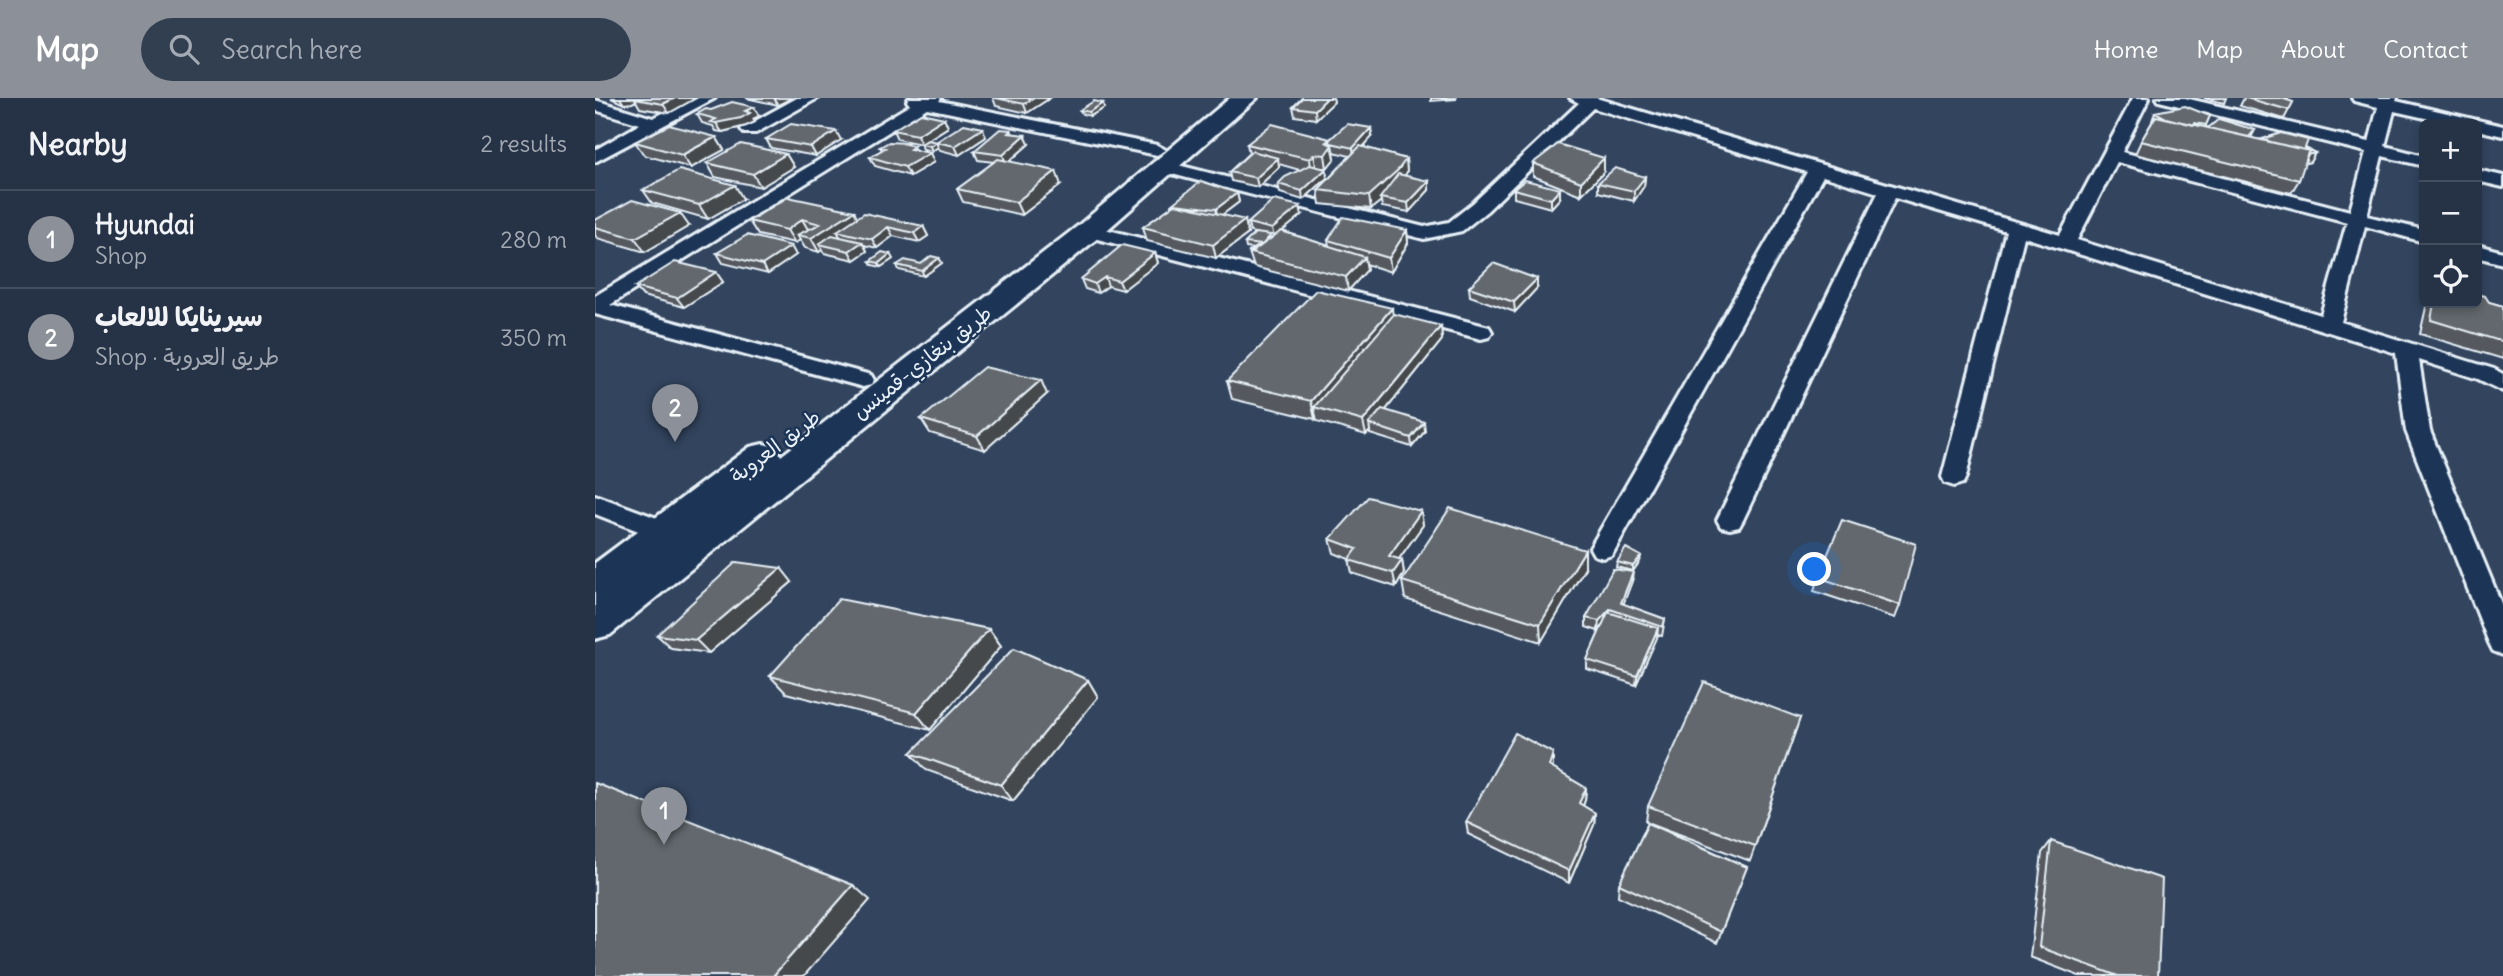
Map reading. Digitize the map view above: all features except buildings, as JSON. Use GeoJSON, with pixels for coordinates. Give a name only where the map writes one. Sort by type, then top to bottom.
{"type":"FeatureCollection","features":[{"type":"Feature","properties":{"kind":"main road","name":"طريق العروبة"},"geometry":{"type":"LineString","coordinates":[[595,585],[863,380],[1161,159],[1218,98]]}},
{"type":"Feature","properties":{"kind":"main road","name":"طريق بنغازي-قمينس"},"geometry":{"type":"LineString","coordinates":[[595,623],[1089,231],[1161,159],[1245,98]]}},
{"type":"Feature","properties":{"kind":"street"},"geometry":{"type":"LineString","coordinates":[[595,157],[649,126],[707,98]]}},
{"type":"Feature","properties":{"kind":"street"},"geometry":{"type":"LineString","coordinates":[[750,129],[810,98]]}},
{"type":"Feature","properties":{"kind":"street"},"geometry":{"type":"LineString","coordinates":[[903,98],[930,100],[1161,159],[1424,233],[1455,227],[1480,207],[1584,100],[2066,243],[2497,378]]}},
{"type":"Feature","properties":{"kind":"street"},"geometry":{"type":"LineString","coordinates":[[2066,243],[2141,98]]}},
{"type":"Feature","properties":{"kind":"street"},"geometry":{"type":"LineString","coordinates":[[2165,98],[2419,160]]}},
{"type":"Feature","properties":{"kind":"street"},"geometry":{"type":"LineString","coordinates":[[2360,98],[2388,101],[2453,119]]}},
{"type":"Feature","properties":{"kind":"street"},"geometry":{"type":"LineString","coordinates":[[595,306],[930,100]]}},
{"type":"Feature","properties":{"kind":"street"},"geometry":{"type":"LineString","coordinates":[[2329,325],[2388,101]]}},
{"type":"Feature","properties":{"kind":"street"},"geometry":{"type":"LineString","coordinates":[[595,105],[641,117],[650,122],[649,126]]}},
{"type":"Feature","properties":{"kind":"street"},"geometry":{"type":"LineString","coordinates":[[2482,126],[2503,131]]}},
{"type":"Feature","properties":{"kind":"street"},"geometry":{"type":"LineString","coordinates":[[2111,155],[2419,235]]}},
{"type":"Feature","properties":{"kind":"street"},"geometry":{"type":"LineString","coordinates":[[1603,548],[1818,169]]}},
{"type":"Feature","properties":{"kind":"street"},"geometry":{"type":"LineString","coordinates":[[2482,176],[2503,181]]}},
{"type":"Feature","properties":{"kind":"street"},"geometry":{"type":"LineString","coordinates":[[1730,520],[1889,190]]}},
{"type":"Feature","properties":{"kind":"street"},"geometry":{"type":"LineString","coordinates":[[1954,477],[2016,228]]}},
{"type":"Feature","properties":{"kind":"street"},"geometry":{"type":"LineString","coordinates":[[1089,231],[1481,332]]}},
{"type":"Feature","properties":{"kind":"street"},"geometry":{"type":"LineString","coordinates":[[2482,252],[2503,258]]}},
{"type":"Feature","properties":{"kind":"street"},"geometry":{"type":"LineString","coordinates":[[595,306],[863,380]]}},
{"type":"Feature","properties":{"kind":"street"},"geometry":{"type":"LineString","coordinates":[[2406,349],[2417,431],[2503,643]]}},
{"type":"Feature","properties":{"kind":"street"},"geometry":{"type":"LineString","coordinates":[[595,504],[664,531]]}},
{"type":"Feature","properties":{"kind":"place","name":"سيرينايكا للالعاب"},"geometry":{"type":"Point","coordinates":[675,442]}},
{"type":"Feature","properties":{"kind":"place","name":"Hyundai"},"geometry":{"type":"Point","coordinates":[664,845]}}]}
